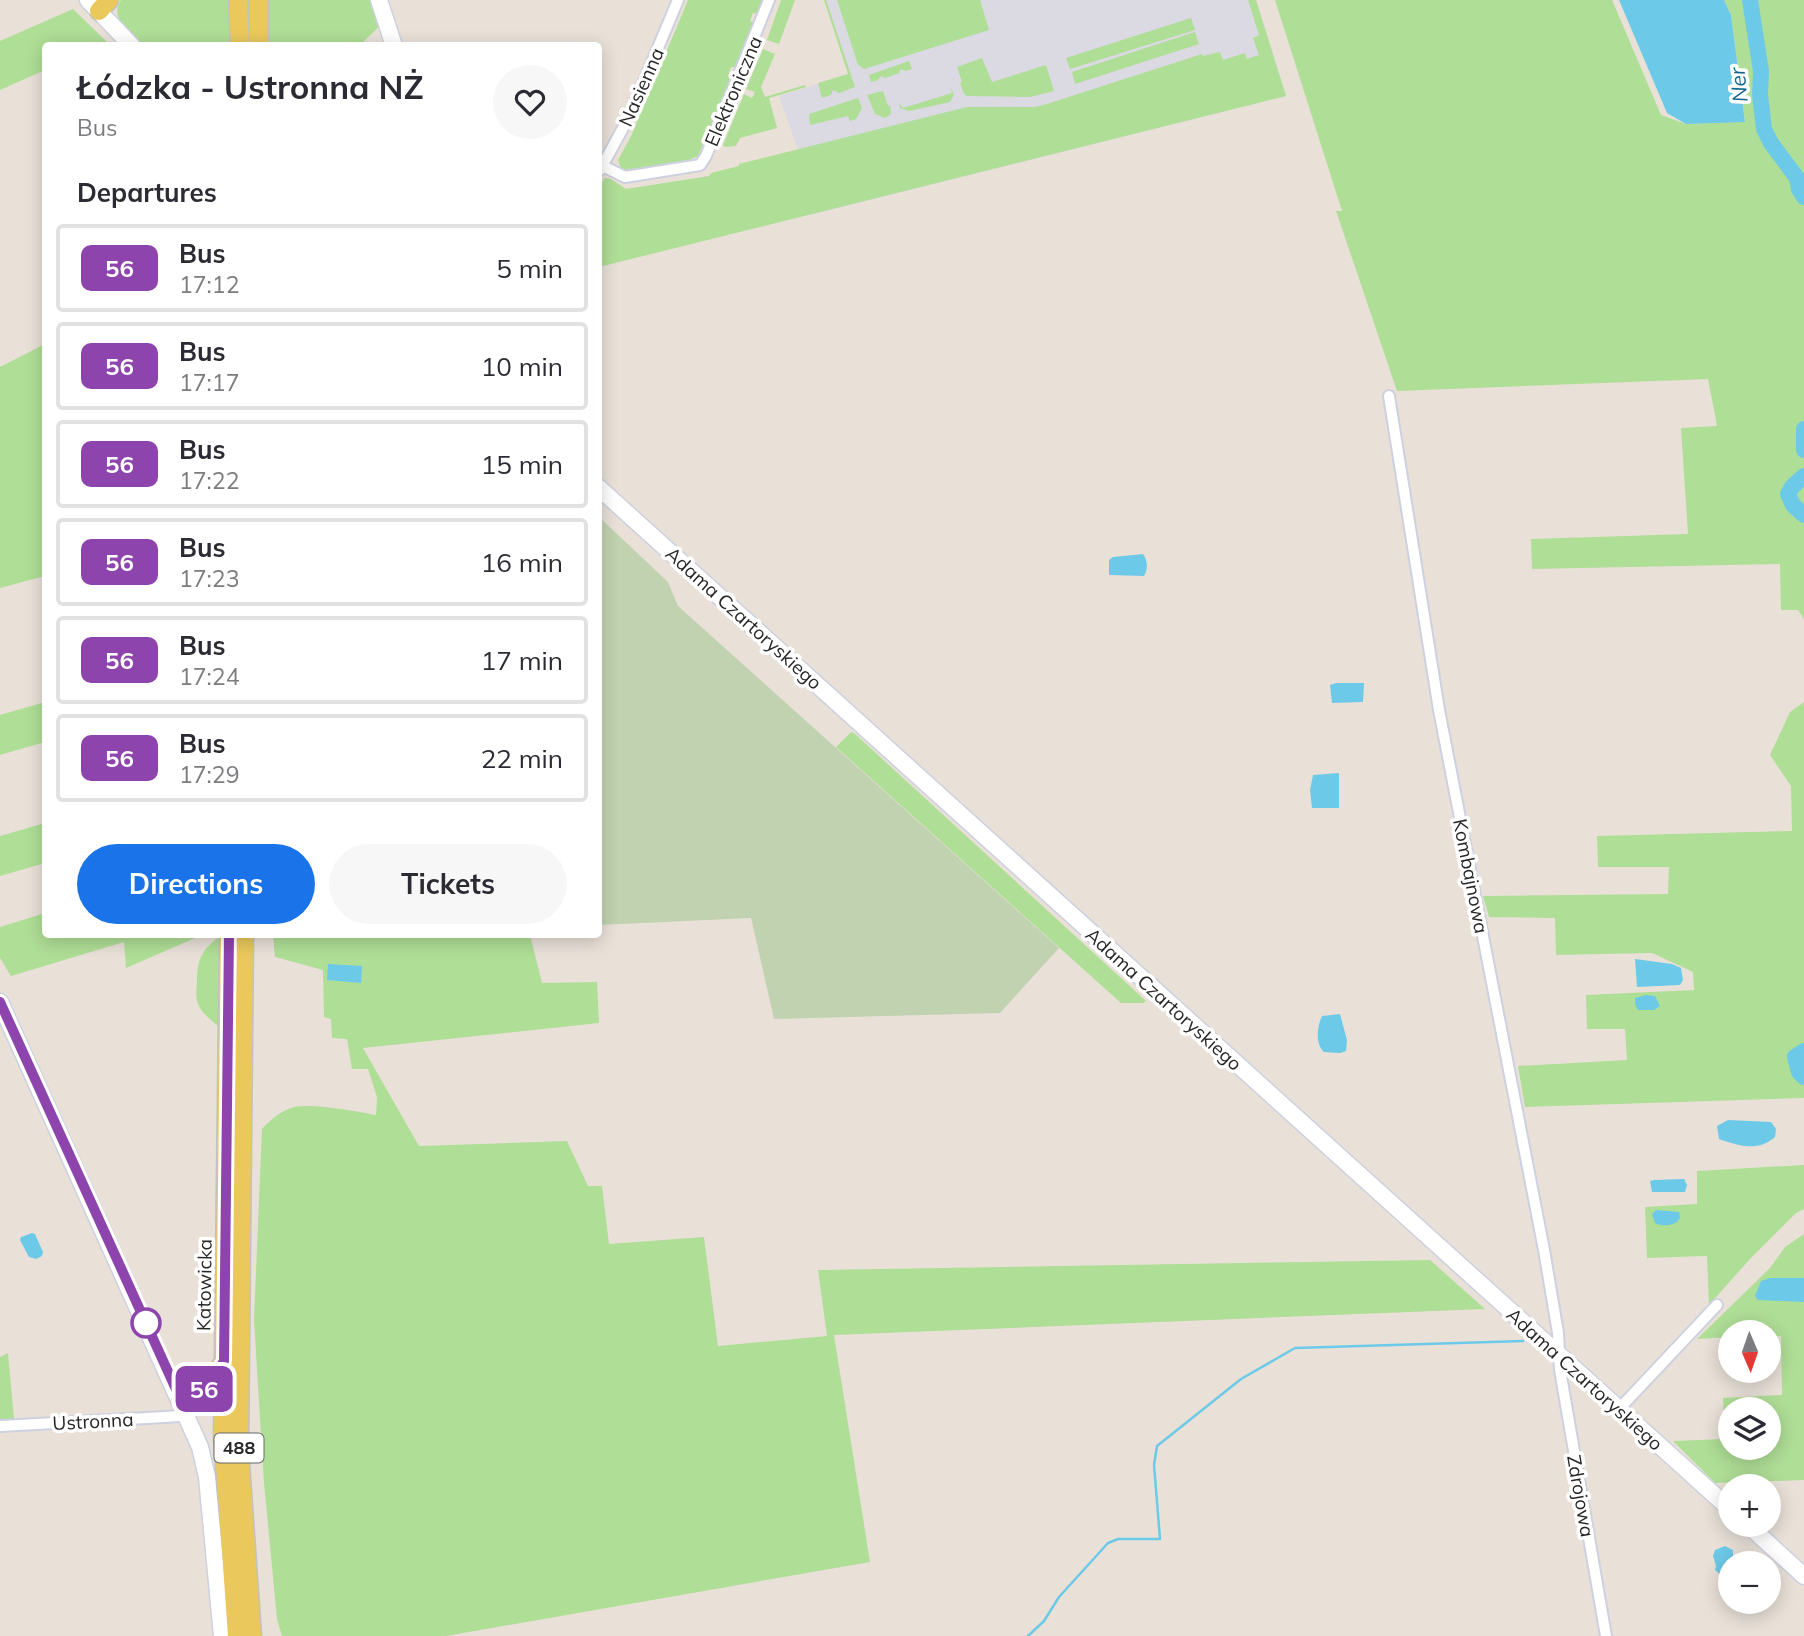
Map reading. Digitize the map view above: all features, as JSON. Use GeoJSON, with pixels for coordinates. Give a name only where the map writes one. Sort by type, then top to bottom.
{"type":"FeatureCollection","features":[{"type":"Feature","properties":{"kind":"main road"},"geometry":{"type":"LineString","coordinates":[[238,0],[242,42]]}},
{"type":"Feature","properties":{"kind":"main road"},"geometry":{"type":"LineString","coordinates":[[242,42],[244,0]]}},
{"type":"Feature","properties":{"kind":"main road"},"geometry":{"type":"LineString","coordinates":[[259,0],[259,42]]}},
{"type":"Feature","properties":{"kind":"main road","name":"Katowicka"},"geometry":{"type":"LineString","coordinates":[[229,938],[224,1464],[237,1636]]}},
{"type":"Feature","properties":{"kind":"main road","name":"Katowicka"},"geometry":{"type":"LineString","coordinates":[[244,938],[239,1427],[252,1636]]}},
{"type":"Feature","properties":{"kind":"main road"},"geometry":{"type":"LineString","coordinates":[[183,1405],[205,1388],[224,1361]]}},
{"type":"Feature","properties":{"kind":"street"},"geometry":{"type":"LineString","coordinates":[[379,0],[393,42]]}},
{"type":"Feature","properties":{"kind":"street","name":"Nasienna"},"geometry":{"type":"LineString","coordinates":[[602,167],[629,117],[678,0]]}},
{"type":"Feature","properties":{"kind":"street","name":"Elektroniczna"},"geometry":{"type":"LineString","coordinates":[[602,169],[625,177],[700,165],[711,145],[769,0]]}},
{"type":"Feature","properties":{"kind":"street"},"geometry":{"type":"LineString","coordinates":[[99,4],[129,42]]}},
{"type":"Feature","properties":{"kind":"street","name":"Kombajnowa"},"geometry":{"type":"LineString","coordinates":[[1389,396],[1439,710],[1544,1250],[1559,1356]]}},
{"type":"Feature","properties":{"kind":"street","name":"Adama Czartoryskiego"},"geometry":{"type":"LineString","coordinates":[[602,491],[1718,1498]]}},
{"type":"Feature","properties":{"kind":"street"},"geometry":{"type":"LineString","coordinates":[[0,1002],[200,1447],[206,1470],[222,1636]]}},
{"type":"Feature","properties":{"kind":"street"},"geometry":{"type":"LineString","coordinates":[[1619,1409],[1717,1305]]}},
{"type":"Feature","properties":{"kind":"street","name":"Zdrojowa"},"geometry":{"type":"LineString","coordinates":[[1559,1356],[1606,1636]]}},
{"type":"Feature","properties":{"kind":"street","name":"Ustronna"},"geometry":{"type":"LineString","coordinates":[[0,1426],[179,1416],[183,1405]]}},
{"type":"Feature","properties":{"kind":"street"},"geometry":{"type":"LineString","coordinates":[[1761,1537],[1804,1576]]}},
{"type":"Feature","properties":{"kind":"shaded area"},"geometry":{"type":"Polygon","coordinates":[[[826,0],[1256,0],[1286,96],[814,214],[798,150],[779,96],[850,74],[826,0]]]}},
{"type":"Feature","properties":{"kind":"green space"},"geometry":{"type":"Polygon","coordinates":[[[121,0],[232,0],[233,42],[141,42],[119,19],[118,7],[121,0]]]}},
{"type":"Feature","properties":{"kind":"green space"},"geometry":{"type":"Polygon","coordinates":[[[268,0],[374,0],[382,24],[363,42],[268,42],[268,0]]]}},
{"type":"Feature","properties":{"kind":"green space"},"geometry":{"type":"Polygon","coordinates":[[[688,0],[762,0],[758,14],[753,13],[750,21],[754,22],[735,67],[731,67],[728,76],[731,77],[698,156],[689,160],[625,170],[621,168],[618,160],[631,136],[688,0]]]}},
{"type":"Feature","properties":{"kind":"green space"},"geometry":{"type":"Polygon","coordinates":[[[781,0],[795,0],[779,44],[767,40],[781,0]]]}},
{"type":"Feature","properties":{"kind":"green space"},"geometry":{"type":"Polygon","coordinates":[[[824,0],[855,87],[839,93],[833,90],[831,95],[822,98],[818,83],[848,74],[824,0]]]}},
{"type":"Feature","properties":{"kind":"green space"},"geometry":{"type":"Polygon","coordinates":[[[837,0],[980,0],[989,30],[864,69],[858,65],[837,0]]]}},
{"type":"Feature","properties":{"kind":"green space"},"geometry":{"type":"Polygon","coordinates":[[[1248,0],[1256,0],[1286,96],[602,266],[602,183],[605,178],[626,189],[709,176],[739,164],[967,107],[1035,107],[1202,54],[1220,52],[1223,60],[1245,53],[1247,59],[1259,55],[1253,38],[1259,35],[1248,0]]]}},
{"type":"Feature","properties":{"kind":"green space"},"geometry":{"type":"Polygon","coordinates":[[[1275,0],[1612,0],[1661,115],[1686,124],[1745,121],[1731,15],[1724,0],[1804,0],[1804,619],[1798,610],[1781,610],[1780,564],[1532,569],[1531,539],[1688,534],[1681,428],[1717,426],[1708,379],[1397,391],[1336,211],[1342,211],[1275,0]]]}},
{"type":"Feature","properties":{"kind":"green space"},"geometry":{"type":"Polygon","coordinates":[[[73,9],[107,42],[42,42],[42,71],[0,90],[0,41],[73,9]]]}},
{"type":"Feature","properties":{"kind":"green space"},"geometry":{"type":"Polygon","coordinates":[[[1191,18],[1195,30],[1070,69],[1066,58],[1191,18]]]}},
{"type":"Feature","properties":{"kind":"green space"},"geometry":{"type":"Polygon","coordinates":[[[1195,32],[1199,44],[1075,84],[1072,72],[1195,32]]]}},
{"type":"Feature","properties":{"kind":"green space"},"geometry":{"type":"Polygon","coordinates":[[[763,49],[775,54],[761,87],[765,97],[805,85],[806,87],[769,98],[777,128],[740,138],[736,146],[725,147],[723,145],[744,94],[752,98],[755,92],[746,89],[763,49]]]}},
{"type":"Feature","properties":{"kind":"green space"},"geometry":{"type":"Polygon","coordinates":[[[982,58],[992,82],[1046,65],[1054,91],[1030,97],[967,96],[960,83],[962,82],[957,67],[982,58]]]}},
{"type":"Feature","properties":{"kind":"green space"},"geometry":{"type":"Polygon","coordinates":[[[909,61],[912,69],[901,69],[899,73],[885,78],[881,76],[871,82],[869,75],[909,61]]]}},
{"type":"Feature","properties":{"kind":"green space"},"geometry":{"type":"Polygon","coordinates":[[[950,86],[954,95],[950,102],[909,111],[900,108],[899,103],[903,108],[952,93],[950,86]]]}},
{"type":"Feature","properties":{"kind":"green space"},"geometry":{"type":"Polygon","coordinates":[[[883,91],[891,114],[885,118],[875,114],[867,95],[883,91]]]}},
{"type":"Feature","properties":{"kind":"green space"},"geometry":{"type":"Polygon","coordinates":[[[858,98],[862,108],[856,119],[850,121],[848,116],[810,125],[809,114],[858,98]]]}},
{"type":"Feature","properties":{"kind":"green space"},"geometry":{"type":"Polygon","coordinates":[[[42,346],[42,577],[0,588],[0,367],[42,346]]]}},
{"type":"Feature","properties":{"kind":"green space"},"geometry":{"type":"Polygon","coordinates":[[[602,520],[668,582],[678,606],[1059,948],[1000,1013],[774,1019],[751,918],[602,925],[602,520]]]}},
{"type":"Feature","properties":{"kind":"green space"},"geometry":{"type":"Polygon","coordinates":[[[1804,702],[1804,1098],[1525,1107],[1518,1066],[1627,1060],[1625,1029],[1587,1029],[1586,995],[1694,990],[1693,972],[1652,953],[1556,955],[1555,918],[1489,917],[1483,896],[1668,894],[1669,867],[1598,867],[1597,836],[1792,831],[1791,786],[1770,755],[1790,712],[1804,702]]]}},
{"type":"Feature","properties":{"kind":"green space"},"geometry":{"type":"Polygon","coordinates":[[[42,703],[42,743],[0,755],[0,715],[42,703]]]}},
{"type":"Feature","properties":{"kind":"green space"},"geometry":{"type":"Polygon","coordinates":[[[851,732],[1146,1001],[1121,1003],[836,747],[851,732]]]}},
{"type":"Feature","properties":{"kind":"green space"},"geometry":{"type":"Polygon","coordinates":[[[42,824],[42,864],[0,876],[0,836],[42,824]]]}},
{"type":"Feature","properties":{"kind":"green space"},"geometry":{"type":"Polygon","coordinates":[[[42,914],[42,938],[195,938],[126,968],[124,942],[11,976],[0,958],[0,927],[42,914]]]}},
{"type":"Feature","properties":{"kind":"green space"},"geometry":{"type":"Polygon","coordinates":[[[222,938],[221,1028],[208,1018],[197,1001],[197,973],[200,960],[210,944],[222,938]]]}},
{"type":"Feature","properties":{"kind":"green space"},"geometry":{"type":"Polygon","coordinates":[[[273,938],[531,938],[542,983],[597,982],[599,1023],[363,1048],[419,1146],[567,1141],[588,1186],[602,1186],[609,1244],[704,1237],[718,1346],[827,1336],[818,1270],[1430,1260],[1485,1309],[834,1335],[870,1562],[446,1636],[282,1636],[277,1619],[264,1483],[254,1320],[262,1129],[281,1113],[302,1106],[376,1115],[377,1097],[368,1069],[352,1069],[347,1039],[332,1038],[331,1019],[324,1017],[323,970],[275,957],[273,938]]]}},
{"type":"Feature","properties":{"kind":"green space"},"geometry":{"type":"Polygon","coordinates":[[[1804,1165],[1804,1209],[1796,1213],[1750,1259],[1709,1305],[1707,1256],[1647,1258],[1645,1207],[1697,1204],[1697,1171],[1804,1165]]]}},
{"type":"Feature","properties":{"kind":"green space"},"geometry":{"type":"Polygon","coordinates":[[[1804,1234],[1804,1480],[1781,1481],[1781,1474],[1718,1474],[1718,1483],[1715,1483],[1673,1441],[1718,1439],[1718,1460],[1781,1460],[1781,1397],[1743,1397],[1782,1395],[1782,1320],[1718,1320],[1718,1338],[1697,1339],[1770,1268],[1785,1247],[1804,1234]]]}},
{"type":"Feature","properties":{"kind":"green space"},"geometry":{"type":"Polygon","coordinates":[[[8,1353],[14,1419],[0,1419],[0,1357],[8,1353]]]}},
{"type":"Feature","properties":{"kind":"water"},"geometry":{"type":"Polygon","coordinates":[[[1619,0],[1724,0],[1731,15],[1745,122],[1686,124],[1667,113],[1619,0]]]}},
{"type":"Feature","properties":{"kind":"water"},"geometry":{"type":"Polygon","coordinates":[[[1143,554],[1147,565],[1144,576],[1109,575],[1109,560],[1113,557],[1143,554]]]}},
{"type":"Feature","properties":{"kind":"water"},"geometry":{"type":"Polygon","coordinates":[[[1364,683],[1363,702],[1332,703],[1330,685],[1364,683]]]}},
{"type":"Feature","properties":{"kind":"water"},"geometry":{"type":"Polygon","coordinates":[[[1339,773],[1339,808],[1312,808],[1310,790],[1313,775],[1339,773]]]}},
{"type":"Feature","properties":{"kind":"water"},"geometry":{"type":"Polygon","coordinates":[[[1635,959],[1672,964],[1681,968],[1683,980],[1680,985],[1637,987],[1635,959]]]}},
{"type":"Feature","properties":{"kind":"water"},"geometry":{"type":"Polygon","coordinates":[[[328,964],[362,966],[361,983],[327,980],[328,964]]]}},
{"type":"Feature","properties":{"kind":"water"},"geometry":{"type":"Polygon","coordinates":[[[1655,996],[1660,1006],[1654,1010],[1638,1010],[1635,998],[1655,996]]]}},
{"type":"Feature","properties":{"kind":"water"},"geometry":{"type":"Polygon","coordinates":[[[1340,1014],[1347,1040],[1346,1051],[1324,1052],[1318,1035],[1322,1016],[1340,1014]]]}},
{"type":"Feature","properties":{"kind":"water"},"geometry":{"type":"Polygon","coordinates":[[[1728,1120],[1771,1122],[1776,1129],[1775,1137],[1755,1146],[1719,1139],[1717,1126],[1728,1120]]]}},
{"type":"Feature","properties":{"kind":"water"},"geometry":{"type":"Polygon","coordinates":[[[1684,1179],[1687,1185],[1685,1192],[1652,1192],[1650,1181],[1684,1179]]]}},
{"type":"Feature","properties":{"kind":"water"},"geometry":{"type":"Polygon","coordinates":[[[1656,1210],[1679,1212],[1680,1218],[1672,1224],[1655,1223],[1652,1214],[1656,1210]]]}},
{"type":"Feature","properties":{"kind":"water"},"geometry":{"type":"Polygon","coordinates":[[[32,1233],[43,1252],[42,1256],[36,1259],[29,1257],[20,1240],[32,1233]]]}},
{"type":"Feature","properties":{"kind":"water"},"geometry":{"type":"Polygon","coordinates":[[[1770,1278],[1804,1278],[1804,1302],[1758,1300],[1755,1296],[1761,1281],[1770,1278]]]}},
{"type":"Feature","properties":{"kind":"water"},"geometry":{"type":"Polygon","coordinates":[[[1725,1546],[1733,1550],[1718,1551],[1718,1573],[1715,1570],[1713,1556],[1715,1550],[1725,1546]]]}},
{"type":"Feature","properties":{"kind":"waterway","name":"Ner"},"geometry":{"type":"LineString","coordinates":[[1750,0],[1761,71],[1760,95],[1764,129],[1797,178],[1804,197]]}},
{"type":"Feature","properties":{"kind":"waterway","name":"Ner"},"geometry":{"type":"LineString","coordinates":[[1804,429],[1804,450]]}},
{"type":"Feature","properties":{"kind":"waterway","name":"Ner"},"geometry":{"type":"LineString","coordinates":[[1804,476],[1788,494],[1793,505],[1804,515]]}},
{"type":"Feature","properties":{"kind":"waterway","name":"Ner"},"geometry":{"type":"LineString","coordinates":[[1804,1051],[1795,1057],[1799,1072],[1804,1077]]}},
{"type":"Feature","properties":{"kind":"waterway"},"geometry":{"type":"LineString","coordinates":[[1028,1636],[1044,1621],[1059,1597],[1108,1543],[1118,1539],[1160,1539],[1154,1465],[1157,1446],[1241,1379],[1295,1348],[1523,1341]]}},
{"type":"Feature","properties":{"kind":"bus line","name":"56"},"geometry":{"type":"LineString","coordinates":[[0,1002],[180,1398],[205,1388],[224,1361],[229,938]]}}]}
